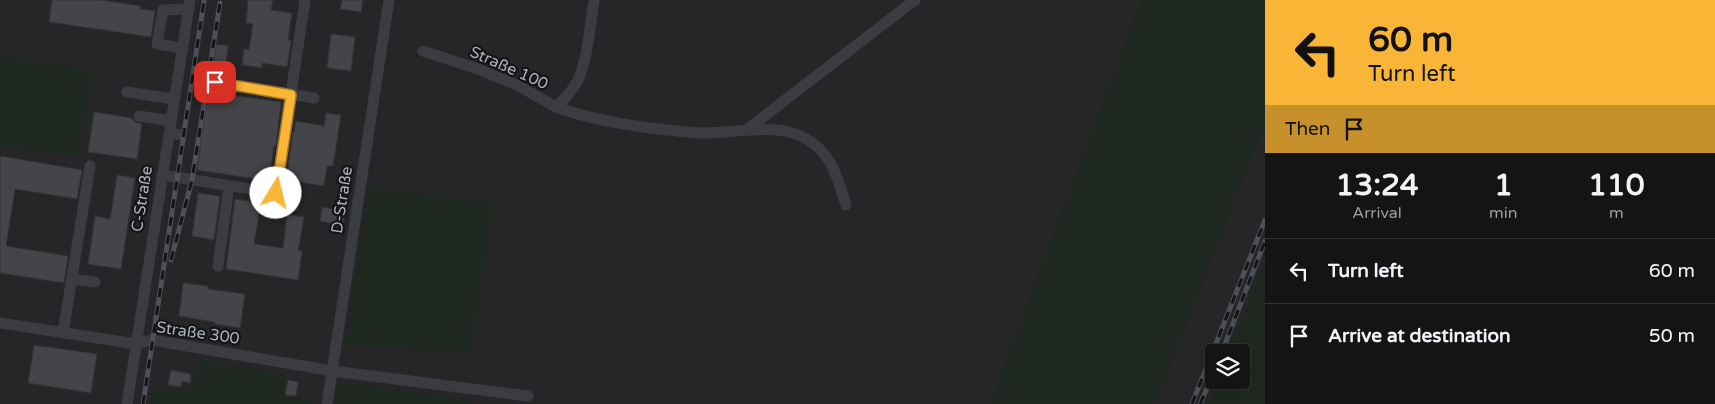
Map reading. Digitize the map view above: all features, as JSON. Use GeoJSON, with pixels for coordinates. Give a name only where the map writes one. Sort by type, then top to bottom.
{"type":"FeatureCollection","features":[{"type":"Feature","properties":{"kind":"lane"},"geometry":{"type":"LineString","coordinates":[[162,175],[276,193],[305,0]]}},
{"type":"Feature","properties":{"kind":"lane","name":"D-Straße"},"geometry":{"type":"LineString","coordinates":[[327,404],[389,0]]}},
{"type":"Feature","properties":{"kind":"lane","name":"Straße 100"},"geometry":{"type":"LineString","coordinates":[[423,51],[478,69],[518,86],[556,107],[569,95],[578,81],[583,68],[594,0]]}},
{"type":"Feature","properties":{"kind":"lane"},"geometry":{"type":"LineString","coordinates":[[745,130],[915,0]]}},
{"type":"Feature","properties":{"kind":"lane"},"geometry":{"type":"LineString","coordinates":[[182,48],[157,44],[163,10],[189,5]]}},
{"type":"Feature","properties":{"kind":"lane","name":"C-Straße"},"geometry":{"type":"LineString","coordinates":[[126,404],[189,5]]}},
{"type":"Feature","properties":{"kind":"lane"},"geometry":{"type":"LineString","coordinates":[[215,82],[314,98]]}},
{"type":"Feature","properties":{"kind":"lane"},"geometry":{"type":"LineString","coordinates":[[127,92],[174,99]]}},
{"type":"Feature","properties":{"kind":"lane"},"geometry":{"type":"LineString","coordinates":[[556,107],[584,117],[643,128],[701,134],[745,130],[779,130],[802,136],[821,150],[833,166],[846,205]]}},
{"type":"Feature","properties":{"kind":"lane"},"geometry":{"type":"LineString","coordinates":[[139,116],[171,121]]}},
{"type":"Feature","properties":{"kind":"lane"},"geometry":{"type":"LineString","coordinates":[[169,133],[181,135]]}},
{"type":"Feature","properties":{"kind":"lane"},"geometry":{"type":"LineString","coordinates":[[63,333],[90,166]]}},
{"type":"Feature","properties":{"kind":"lane"},"geometry":{"type":"LineString","coordinates":[[218,266],[229,186]]}},
{"type":"Feature","properties":{"kind":"lane"},"geometry":{"type":"LineString","coordinates":[[72,279],[95,282]]}},
{"type":"Feature","properties":{"kind":"lane","name":"Straße 300"},"geometry":{"type":"LineString","coordinates":[[0,323],[136,344],[152,340],[333,371],[528,396]]}},
{"type":"Feature","properties":{"kind":"shaded area"},"geometry":{"type":"Polygon","coordinates":[[[0,0],[1142,0],[1011,348],[992,404],[0,404],[0,0]]]}},
{"type":"Feature","properties":{"kind":"shaded area"},"geometry":{"type":"Polygon","coordinates":[[[1142,0],[1265,0],[1265,121],[1155,404],[992,404],[1011,348],[1142,0]]]}},
{"type":"Feature","properties":{"kind":"shaded area"},"geometry":{"type":"Polygon","coordinates":[[[0,56],[94,70],[78,156],[0,147],[0,56]]]}},
{"type":"Feature","properties":{"kind":"shaded area"},"geometry":{"type":"Polygon","coordinates":[[[1265,121],[1265,263],[1233,344],[1205,344],[1205,389],[1216,389],[1210,404],[1155,404],[1265,121]]]}},
{"type":"Feature","properties":{"kind":"shaded area"},"geometry":{"type":"Polygon","coordinates":[[[368,188],[494,203],[471,354],[345,345],[368,188]]]}},
{"type":"Feature","properties":{"kind":"shaded area"},"geometry":{"type":"Polygon","coordinates":[[[1265,263],[1265,404],[1210,404],[1216,389],[1250,389],[1250,344],[1233,344],[1265,263]]]}},
{"type":"Feature","properties":{"kind":"shaded area"},"geometry":{"type":"Polygon","coordinates":[[[201,362],[282,373],[285,395],[315,401],[314,404],[150,404],[153,388],[189,392],[201,362]]]}},
{"type":"Feature","properties":{"kind":"shaded area"},"geometry":{"type":"Polygon","coordinates":[[[339,382],[471,400],[471,404],[335,404],[339,382]]]}},
{"type":"Feature","properties":{"kind":"building"},"geometry":{"type":"Polygon","coordinates":[[[52,0],[100,0],[141,6],[140,9],[155,11],[151,37],[49,22],[52,0]]]}},
{"type":"Feature","properties":{"kind":"building"},"geometry":{"type":"Polygon","coordinates":[[[248,0],[273,0],[271,10],[292,13],[288,40],[291,41],[287,67],[262,63],[262,68],[242,65],[244,49],[249,50],[253,24],[246,23],[248,0]]]}},
{"type":"Feature","properties":{"kind":"building"},"geometry":{"type":"Polygon","coordinates":[[[342,0],[363,0],[361,12],[340,9],[342,0]]]}},
{"type":"Feature","properties":{"kind":"building"},"geometry":{"type":"Polygon","coordinates":[[[331,34],[355,37],[351,71],[327,68],[331,34]]]}},
{"type":"Feature","properties":{"kind":"building"},"geometry":{"type":"Polygon","coordinates":[[[216,44],[228,46],[226,63],[214,61],[216,44]]]}},
{"type":"Feature","properties":{"kind":"building"},"geometry":{"type":"Polygon","coordinates":[[[208,92],[281,102],[276,146],[274,145],[269,181],[197,170],[208,92]]]}},
{"type":"Feature","properties":{"kind":"building"},"geometry":{"type":"Polygon","coordinates":[[[94,112],[132,118],[135,122],[142,124],[137,159],[88,152],[94,112]]]}},
{"type":"Feature","properties":{"kind":"building"},"geometry":{"type":"Polygon","coordinates":[[[326,113],[341,115],[333,166],[327,166],[324,186],[286,180],[296,121],[324,126],[326,113]]]}},
{"type":"Feature","properties":{"kind":"building"},"geometry":{"type":"Polygon","coordinates":[[[0,156],[82,170],[77,199],[15,189],[6,246],[68,256],[64,283],[0,273],[0,156]]]}},
{"type":"Feature","properties":{"kind":"building"},"geometry":{"type":"Polygon","coordinates":[[[117,175],[135,178],[121,269],[88,264],[95,216],[110,219],[117,175]]]}},
{"type":"Feature","properties":{"kind":"building"},"geometry":{"type":"Polygon","coordinates":[[[198,193],[220,196],[214,240],[192,236],[198,193]]]}},
{"type":"Feature","properties":{"kind":"building"},"geometry":{"type":"Polygon","coordinates":[[[235,199],[261,203],[254,244],[283,248],[287,215],[304,217],[298,251],[302,251],[298,280],[226,269],[235,199]]]}},
{"type":"Feature","properties":{"kind":"building"},"geometry":{"type":"Polygon","coordinates":[[[322,207],[345,211],[343,226],[320,221],[322,207]]]}},
{"type":"Feature","properties":{"kind":"building"},"geometry":{"type":"Polygon","coordinates":[[[183,283],[208,286],[208,289],[245,294],[240,328],[179,316],[183,283]]]}},
{"type":"Feature","properties":{"kind":"building"},"geometry":{"type":"Polygon","coordinates":[[[34,345],[97,354],[91,393],[28,383],[34,345]]]}},
{"type":"Feature","properties":{"kind":"building"},"geometry":{"type":"Polygon","coordinates":[[[171,370],[191,374],[190,383],[182,381],[181,387],[168,385],[171,370]]]}},
{"type":"Feature","properties":{"kind":"building"},"geometry":{"type":"Polygon","coordinates":[[[288,380],[298,382],[296,396],[285,395],[288,380]]]}},
{"type":"Feature","properties":{"kind":"railway"},"geometry":{"type":"LineString","coordinates":[[143,404],[204,1]]}},
{"type":"Feature","properties":{"kind":"railway"},"geometry":{"type":"LineString","coordinates":[[171,260],[192,180],[220,3]]}},
{"type":"Feature","properties":{"kind":"railway"},"geometry":{"type":"LineString","coordinates":[[1192,404],[1265,220]]}},
{"type":"Feature","properties":{"kind":"railway"},"geometry":{"type":"LineString","coordinates":[[1225,344],[1265,241]]}},
{"type":"Feature","properties":{"kind":"railway"},"geometry":{"type":"LineString","coordinates":[[1200,404],[1207,389]]}},
{"type":"Feature","properties":{"kind":"route"},"geometry":{"type":"LineString","coordinates":[[215,82],[291,95],[276,193]]}}]}
